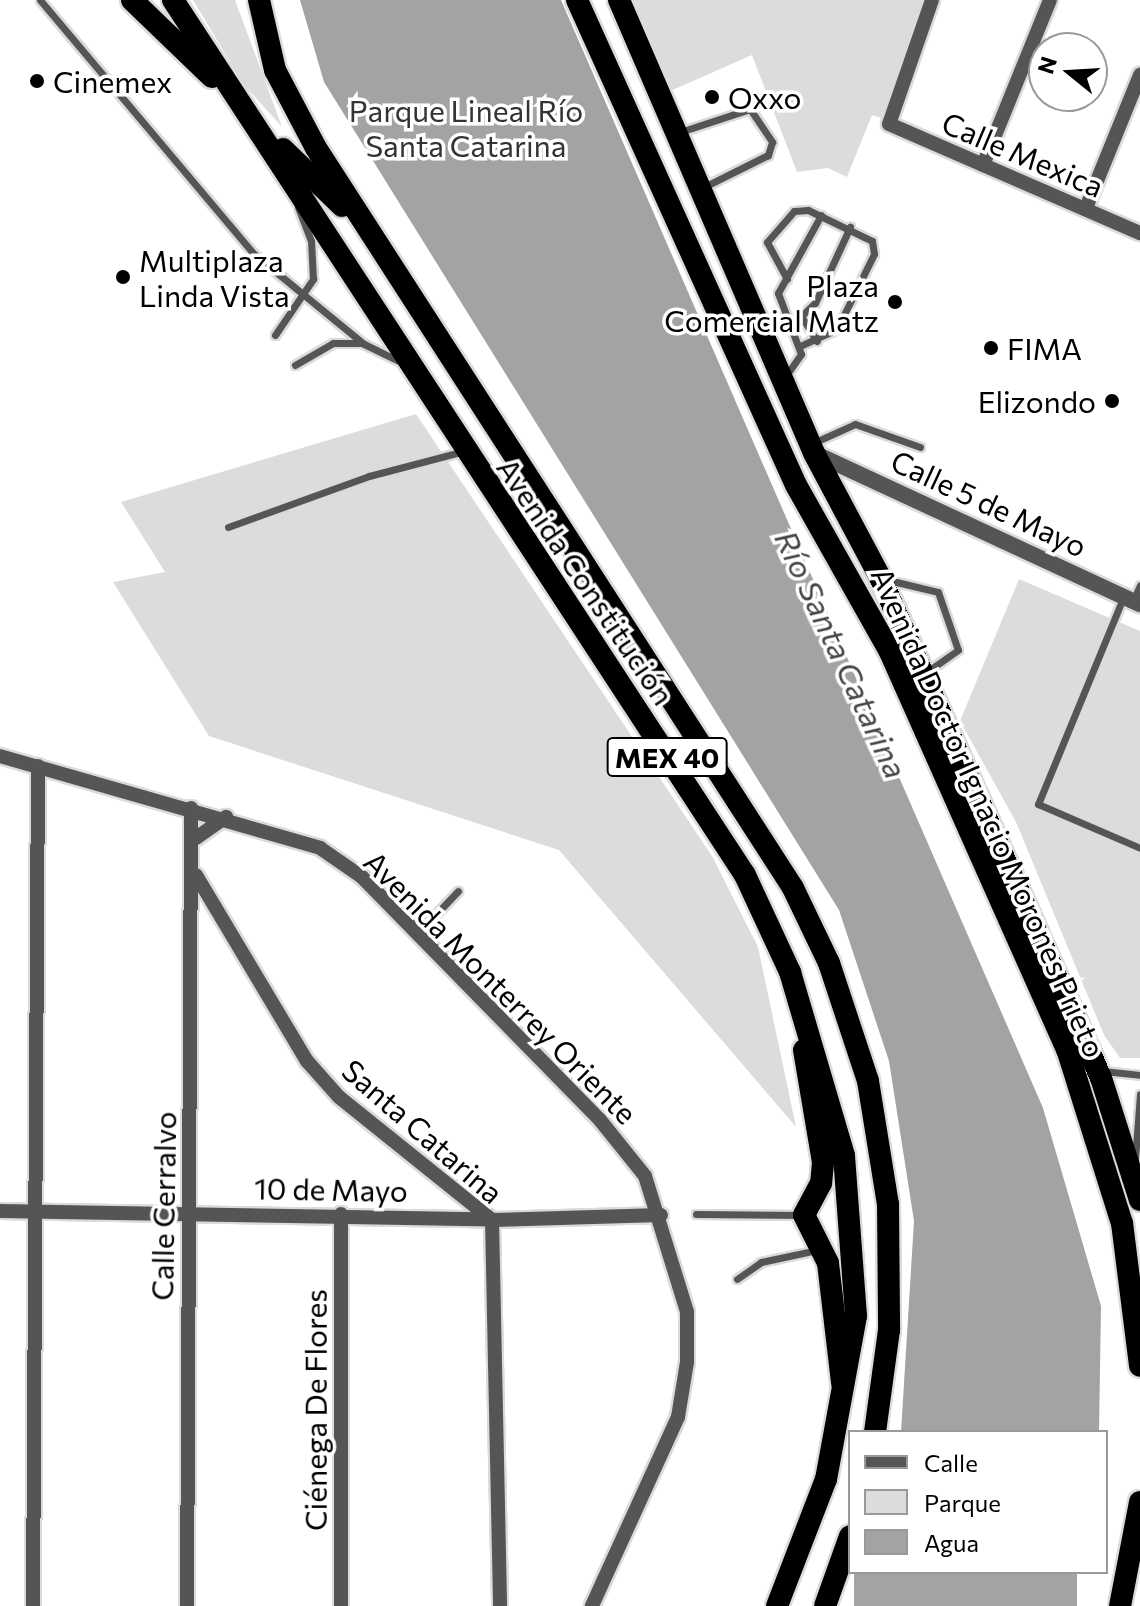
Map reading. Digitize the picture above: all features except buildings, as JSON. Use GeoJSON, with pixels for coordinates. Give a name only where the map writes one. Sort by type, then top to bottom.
{"type":"FeatureCollection","features":[{"type":"Feature","properties":{"kind":"highway"},"geometry":{"type":"LineString","coordinates":[[132,0],[234,94]]}},
{"type":"Feature","properties":{"kind":"highway","name":"Avenida Constitución"},"geometry":{"type":"LineString","coordinates":[[173,0],[414,368],[464,451],[745,875],[803,1005],[851,1194],[856,1316],[846,1403],[826,1479],[777,1606]]}},
{"type":"Feature","properties":{"kind":"highway"},"geometry":{"type":"LineString","coordinates":[[244,0],[275,70]]}},
{"type":"Feature","properties":{"kind":"highway","name":"Avenida Constitución"},"geometry":{"type":"LineString","coordinates":[[259,0],[275,70],[370,232],[793,888],[829,963],[868,1081],[888,1204],[889,1330],[875,1430]]}},
{"type":"Feature","properties":{"kind":"highway","name":"Avenida Doctor Ignacio Morones Prieto"},"geometry":{"type":"LineString","coordinates":[[577,0],[796,485],[890,652],[1067,1049],[1122,1223],[1140,1366]]}},
{"type":"Feature","properties":{"kind":"highway","name":"Avenida Doctor Ignacio Morones Prieto"},"geometry":{"type":"LineString","coordinates":[[619,0],[785,377],[812,449],[881,579],[1097,1069],[1137,1186]]}},
{"type":"Feature","properties":{"kind":"highway"},"geometry":{"type":"LineString","coordinates":[[251,118],[370,232]]}},
{"type":"Feature","properties":{"kind":"highway"},"geometry":{"type":"LineString","coordinates":[[803,1005],[823,1162],[821,1183],[804,1215],[823,1247],[846,1403]]}},
{"type":"Feature","properties":{"kind":"highway"},"geometry":{"type":"LineString","coordinates":[[1120,1606],[1140,1502]]}},
{"type":"Feature","properties":{"kind":"highway"},"geometry":{"type":"LineString","coordinates":[[825,1606],[848,1542]]}},
{"type":"Feature","properties":{"kind":"street","name":"Calle Mexica"},"geometry":{"type":"LineString","coordinates":[[932,0],[887,120],[1140,233]]}},
{"type":"Feature","properties":{"kind":"street"},"geometry":{"type":"LineString","coordinates":[[983,165],[1050,0]]}},
{"type":"Feature","properties":{"kind":"street"},"geometry":{"type":"LineString","coordinates":[[1086,208],[1140,75]]}},
{"type":"Feature","properties":{"kind":"street","name":"Calle 5 de Mayo"},"geometry":{"type":"LineString","coordinates":[[812,449],[1132,600]]}},
{"type":"Feature","properties":{"kind":"street","name":"Avenida Monterrey Oriente"},"geometry":{"type":"LineString","coordinates":[[0,756],[226,817],[320,848],[362,877],[600,1120],[645,1176],[661,1215],[687,1312],[685,1375],[678,1417],[592,1606]]}},
{"type":"Feature","properties":{"kind":"street"},"geometry":{"type":"LineString","coordinates":[[33,1606],[30,1212],[38,766]]}},
{"type":"Feature","properties":{"kind":"street","name":"Calle Cerralvo"},"geometry":{"type":"LineString","coordinates":[[187,1606],[187,1212],[196,875],[196,838],[191,808]]}},
{"type":"Feature","properties":{"kind":"street"},"geometry":{"type":"LineString","coordinates":[[196,838],[226,817]]}},
{"type":"Feature","properties":{"kind":"street","name":"Santa Catarina"},"geometry":{"type":"LineString","coordinates":[[196,875],[307,1061],[339,1097],[492,1220],[500,1606]]}},
{"type":"Feature","properties":{"kind":"street","name":"10 de Mayo"},"geometry":{"type":"LineString","coordinates":[[0,1211],[341,1214],[492,1220],[661,1215]]}},
{"type":"Feature","properties":{"kind":"street","name":"Ciénega De Flores"},"geometry":{"type":"LineString","coordinates":[[341,1214],[341,1606]]}},
{"type":"Feature","properties":{"kind":"lane"},"geometry":{"type":"LineString","coordinates":[[40,0],[254,254],[364,344],[414,368]]}},
{"type":"Feature","properties":{"kind":"lane"},"geometry":{"type":"LineString","coordinates":[[676,133],[741,110],[759,114],[772,142],[768,155],[702,188]]}},
{"type":"Feature","properties":{"kind":"lane"},"geometry":{"type":"LineString","coordinates":[[275,335],[307,298],[314,260],[293,181]]}},
{"type":"Feature","properties":{"kind":"lane"},"geometry":{"type":"LineString","coordinates":[[787,279],[769,255],[770,233],[794,211],[821,215],[850,227],[872,241],[874,254],[837,329],[817,341],[800,346]]}},
{"type":"Feature","properties":{"kind":"lane"},"geometry":{"type":"LineString","coordinates":[[785,377],[800,360],[800,346],[778,293],[821,215]]}},
{"type":"Feature","properties":{"kind":"lane"},"geometry":{"type":"LineString","coordinates":[[791,326],[803,319],[850,227]]}},
{"type":"Feature","properties":{"kind":"lane"},"geometry":{"type":"LineString","coordinates":[[803,319],[817,341]]}},
{"type":"Feature","properties":{"kind":"lane"},"geometry":{"type":"LineString","coordinates":[[295,365],[333,343],[364,344]]}},
{"type":"Feature","properties":{"kind":"lane"},"geometry":{"type":"LineString","coordinates":[[812,449],[855,424],[920,447]]}},
{"type":"Feature","properties":{"kind":"lane"},"geometry":{"type":"LineString","coordinates":[[228,527],[369,476],[464,451]]}},
{"type":"Feature","properties":{"kind":"lane"},"geometry":{"type":"LineString","coordinates":[[881,579],[938,592],[958,650],[950,662],[924,673]]}},
{"type":"Feature","properties":{"kind":"lane"},"geometry":{"type":"LineString","coordinates":[[1140,585],[1038,804],[1140,848]]}},
{"type":"Feature","properties":{"kind":"lane"},"geometry":{"type":"LineString","coordinates":[[417,933],[458,891]]}},
{"type":"Feature","properties":{"kind":"lane"},"geometry":{"type":"LineString","coordinates":[[1097,1069],[1140,1075]]}},
{"type":"Feature","properties":{"kind":"lane"},"geometry":{"type":"LineString","coordinates":[[1137,1186],[1140,1094]]}},
{"type":"Feature","properties":{"kind":"lane"},"geometry":{"type":"LineString","coordinates":[[696,1214],[804,1215]]}},
{"type":"Feature","properties":{"kind":"lane"},"geometry":{"type":"LineString","coordinates":[[737,1279],[761,1262],[804,1258],[823,1247]]}},
{"type":"Feature","properties":{"kind":"green space"},"geometry":{"type":"Polygon","coordinates":[[[193,0],[235,0],[282,127],[244,85],[193,0]]]}},
{"type":"Feature","properties":{"kind":"green space"},"geometry":{"type":"Polygon","coordinates":[[[619,0],[932,0],[887,120],[872,115],[847,177],[828,168],[797,172],[752,55],[659,96],[619,0]]]}},
{"type":"Feature","properties":{"kind":"green space"},"geometry":{"type":"Polygon","coordinates":[[[416,414],[712,856],[758,947],[796,1127],[559,850],[209,736],[113,582],[165,572],[121,502],[416,414]]]}},
{"type":"Feature","properties":{"kind":"green space"},"geometry":{"type":"Polygon","coordinates":[[[1019,579],[1140,631],[1140,1058],[1120,1058],[1104,1035],[1016,822],[960,721],[1019,579]]]}},
{"type":"Feature","properties":{"kind":"water","name":"Río Santa Catarina"},"geometry":{"type":"Polygon","coordinates":[[[300,0],[561,0],[1043,1108],[1101,1306],[1099,1430],[901,1430],[914,1221],[889,1061],[839,910],[324,82],[300,0]]]}},
{"type":"Feature","properties":{"kind":"water"},"geometry":{"type":"Polygon","coordinates":[[[854,1574],[1077,1574],[1077,1606],[854,1606],[854,1574]]]}},
{"type":"Feature","properties":{"kind":"place","name":"Cinemex"},"geometry":{"type":"Point","coordinates":[37,81]}},
{"type":"Feature","properties":{"kind":"place","name":"Oxxo"},"geometry":{"type":"Point","coordinates":[712,97]}},
{"type":"Feature","properties":{"kind":"place","name":"Multiplaza Linda Vista"},"geometry":{"type":"Point","coordinates":[123,277]}},
{"type":"Feature","properties":{"kind":"place","name":"Plaza Comercial Matz"},"geometry":{"type":"Point","coordinates":[895,302]}},
{"type":"Feature","properties":{"kind":"place","name":"FIMA"},"geometry":{"type":"Point","coordinates":[991,348]}},
{"type":"Feature","properties":{"kind":"place","name":"Elizondo"},"geometry":{"type":"Point","coordinates":[1112,401]}},
{"type":"Feature","properties":{"kind":"park label","name":"Parque Lineal Río Santa Catarina"},"geometry":{"type":"Point","coordinates":[466,127]}}]}
